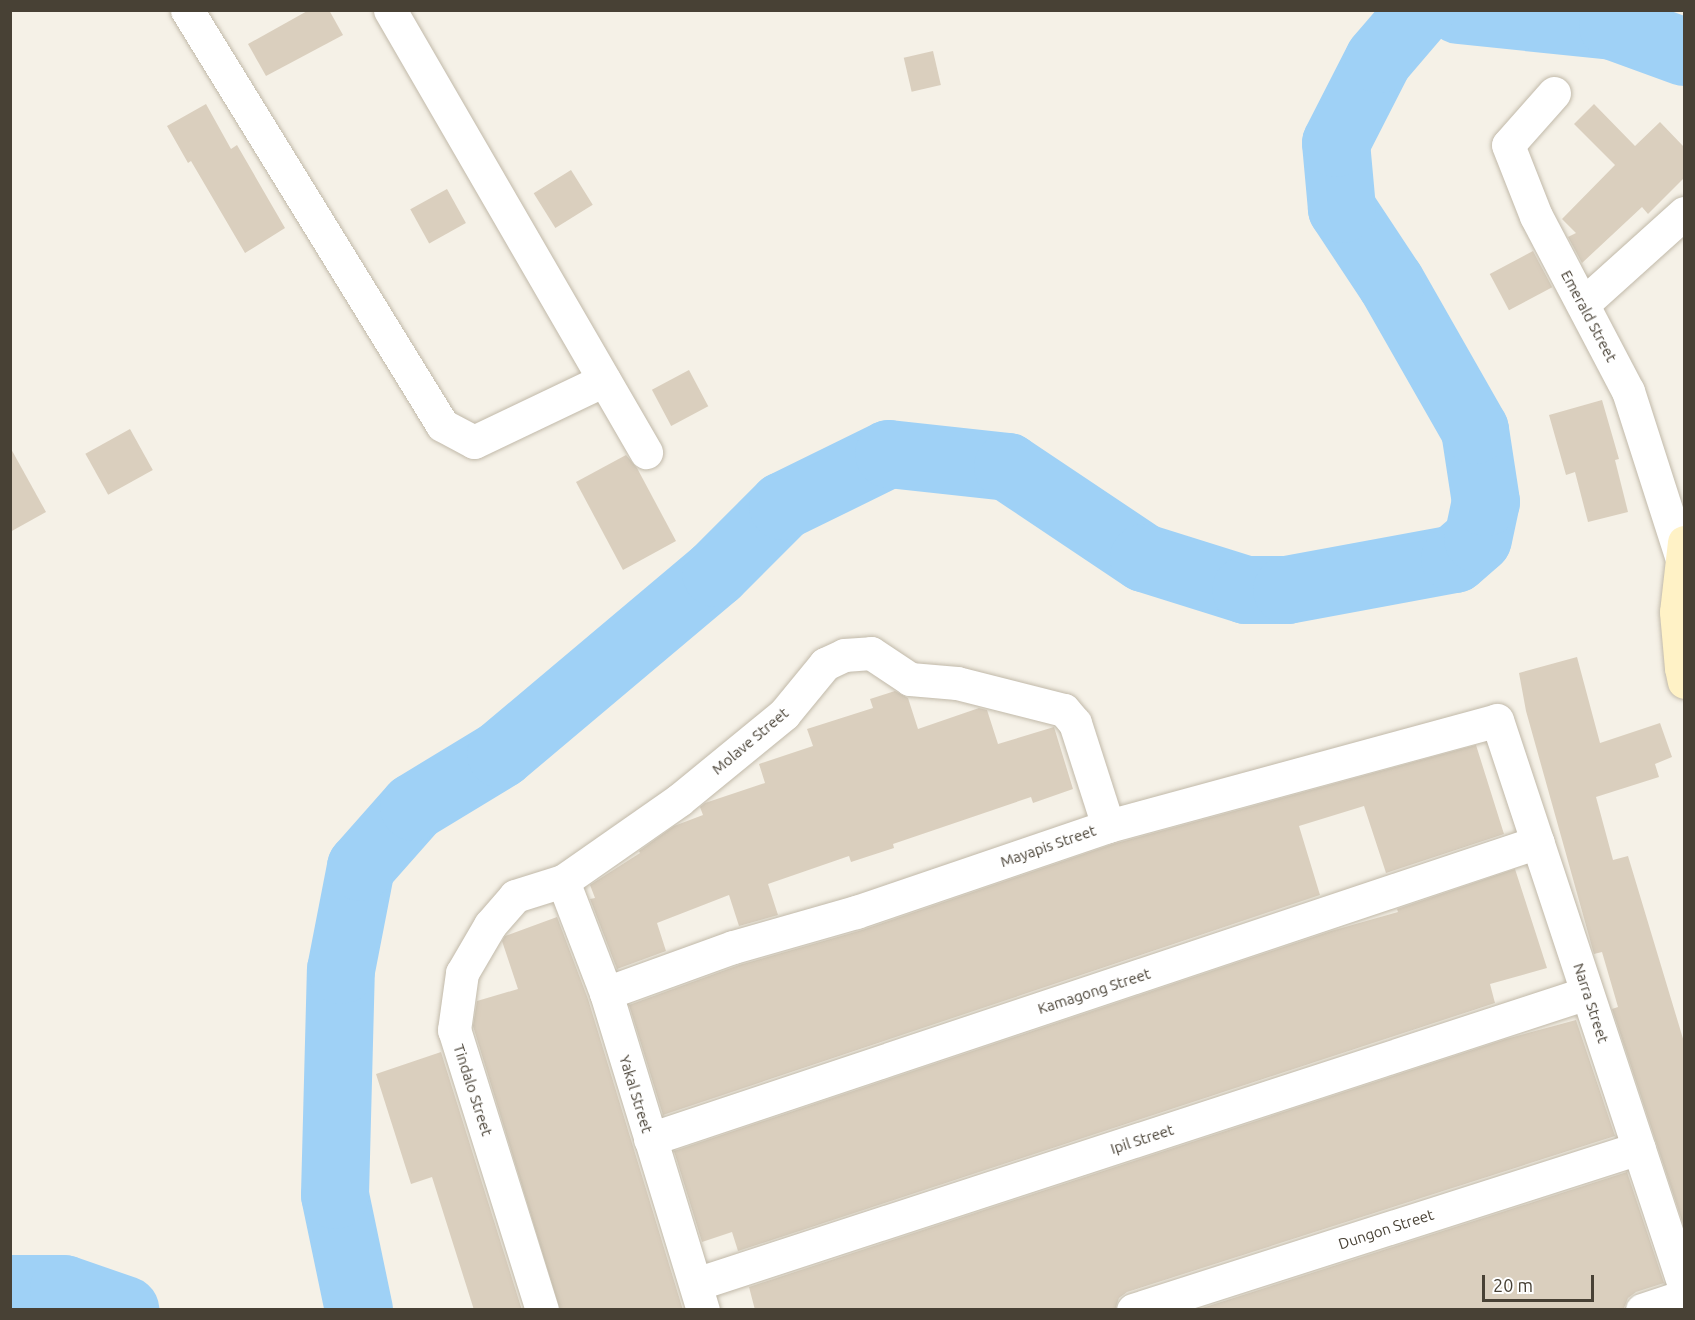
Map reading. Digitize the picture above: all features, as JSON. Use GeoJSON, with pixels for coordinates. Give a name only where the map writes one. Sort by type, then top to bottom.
{"type":"FeatureCollection","features":[{"type":"Feature","properties":{"kind":"street"},"geometry":{"type":"LineString","coordinates":[[187,10],[442,425],[474,442],[604,380]]}},
{"type":"Feature","properties":{"kind":"street"},"geometry":{"type":"LineString","coordinates":[[390,10],[646,452]]}},
{"type":"Feature","properties":{"kind":"street","name":"Emerald Street"},"geometry":{"type":"LineString","coordinates":[[1554,93],[1508,145],[1536,216],[1628,391],[1683,549],[1676,612],[1683,672]]}},
{"type":"Feature","properties":{"kind":"street"},"geometry":{"type":"LineString","coordinates":[[1582,304],[1684,213]]}},
{"type":"Feature","properties":{"kind":"street","name":"Molave Street"},"geometry":{"type":"LineString","coordinates":[[563,881],[697,785],[784,714],[825,664],[844,656],[871,653],[909,679],[957,682],[1064,710],[1075,723],[1108,826]]}},
{"type":"Feature","properties":{"kind":"street","name":"Mayapis Street"},"geometry":{"type":"LineString","coordinates":[[606,993],[733,947],[856,912],[1108,826],[1497,720]]}},
{"type":"Feature","properties":{"kind":"street","name":"Narra Street"},"geometry":{"type":"LineString","coordinates":[[1497,720],[1684,1285]]}},
{"type":"Feature","properties":{"kind":"street","name":"Kamagong Street"},"geometry":{"type":"LineString","coordinates":[[650,1139],[1538,843]]}},
{"type":"Feature","properties":{"kind":"street","name":"Yakal Street"},"geometry":{"type":"LineString","coordinates":[[563,881],[606,993],[699,1297]]}},
{"type":"Feature","properties":{"kind":"street","name":"Tindalo Street"},"geometry":{"type":"LineString","coordinates":[[542,1310],[454,1030],[462,973],[490,925],[515,896],[563,881]]}},
{"type":"Feature","properties":{"kind":"street","name":"Ipil Street"},"geometry":{"type":"LineString","coordinates":[[699,1297],[1587,993]]}},
{"type":"Feature","properties":{"kind":"street","name":"Dungon Street"},"geometry":{"type":"LineString","coordinates":[[1133,1310],[1639,1148]]}},
{"type":"Feature","properties":{"kind":"street"},"geometry":{"type":"LineString","coordinates":[[1642,1310],[1684,1296]]}},
{"type":"Feature","properties":{"kind":"building"},"geometry":{"type":"Polygon","coordinates":[[[309,10],[329,10],[343,35],[266,76],[248,44],[309,10]]]}},
{"type":"Feature","properties":{"kind":"building"},"geometry":{"type":"Polygon","coordinates":[[[933,51],[941,85],[912,92],[904,58],[933,51]]]}},
{"type":"Feature","properties":{"kind":"building"},"geometry":{"type":"Polygon","coordinates":[[[206,104],[231,149],[237,145],[285,228],[245,253],[191,161],[188,163],[167,126],[206,104]]]}},
{"type":"Feature","properties":{"kind":"building"},"geometry":{"type":"Polygon","coordinates":[[[1594,104],[1635,146],[1660,122],[1684,147],[1684,178],[1648,214],[1642,207],[1582,263],[1568,237],[1576,233],[1562,219],[1615,165],[1574,124],[1594,104]]]}},
{"type":"Feature","properties":{"kind":"building"},"geometry":{"type":"Polygon","coordinates":[[[571,170],[593,205],[555,228],[534,193],[571,170]]]}},
{"type":"Feature","properties":{"kind":"building"},"geometry":{"type":"Polygon","coordinates":[[[447,189],[466,223],[429,243],[410,209],[447,189]]]}},
{"type":"Feature","properties":{"kind":"building"},"geometry":{"type":"Polygon","coordinates":[[[1533,251],[1552,287],[1509,310],[1490,274],[1533,251]]]}},
{"type":"Feature","properties":{"kind":"building"},"geometry":{"type":"Polygon","coordinates":[[[689,370],[708,406],[671,426],[652,390],[689,370]]]}},
{"type":"Feature","properties":{"kind":"building"},"geometry":{"type":"Polygon","coordinates":[[[1602,400],[1619,459],[1615,460],[1628,512],[1588,522],[1575,472],[1566,475],[1549,415],[1602,400]]]}},
{"type":"Feature","properties":{"kind":"building"},"geometry":{"type":"Polygon","coordinates":[[[130,429],[153,470],[108,495],[85,454],[130,429]]]}},
{"type":"Feature","properties":{"kind":"building"},"geometry":{"type":"Polygon","coordinates":[[[10,447],[46,512],[10,532],[10,447]]]}},
{"type":"Feature","properties":{"kind":"building"},"geometry":{"type":"Polygon","coordinates":[[[626,455],[637,468],[676,541],[623,570],[576,482],[626,455]]]}},
{"type":"Feature","properties":{"kind":"building"},"geometry":{"type":"Polygon","coordinates":[[[1577,657],[1600,743],[1660,723],[1672,757],[1655,764],[1659,777],[1596,797],[1613,860],[1628,856],[1684,1042],[1684,1227],[1612,1009],[1618,1007],[1602,952],[1594,954],[1526,711],[1519,673],[1577,657]]]}},
{"type":"Feature","properties":{"kind":"building"},"geometry":{"type":"Polygon","coordinates":[[[895,691],[908,698],[918,729],[979,708],[987,710],[998,744],[1054,727],[1073,789],[1033,803],[1031,797],[893,844],[894,848],[851,862],[849,856],[768,884],[778,915],[739,926],[729,895],[657,923],[666,951],[617,969],[590,899],[595,898],[590,885],[640,853],[639,851],[674,826],[703,815],[700,807],[705,803],[765,783],[759,764],[813,746],[807,729],[873,708],[870,699],[895,691]]]}},
{"type":"Feature","properties":{"kind":"building"},"geometry":{"type":"Polygon","coordinates":[[[1476,745],[1504,834],[1386,873],[1364,806],[1299,826],[1320,895],[663,1115],[629,1005],[739,965],[862,930],[1113,844],[1476,745]]]}},
{"type":"Feature","properties":{"kind":"building"},"geometry":{"type":"Polygon","coordinates":[[[1515,869],[1547,968],[1490,984],[1495,1003],[738,1251],[732,1232],[702,1242],[674,1151],[1331,931],[1398,912],[1397,909],[1515,869]]]}},
{"type":"Feature","properties":{"kind":"building"},"geometry":{"type":"Polygon","coordinates":[[[557,917],[588,999],[683,1310],[560,1310],[473,1026],[477,1001],[518,989],[502,941],[505,936],[557,917]]]}},
{"type":"Feature","properties":{"kind":"building"},"geometry":{"type":"Polygon","coordinates":[[[1576,1020],[1615,1136],[1127,1292],[1119,1298],[1115,1310],[755,1310],[749,1287],[1506,1039],[1576,1020]]]}},
{"type":"Feature","properties":{"kind":"building"},"geometry":{"type":"Polygon","coordinates":[[[441,1052],[522,1310],[474,1310],[432,1177],[411,1184],[376,1074],[441,1052]]]}},
{"type":"Feature","properties":{"kind":"building"},"geometry":{"type":"Polygon","coordinates":[[[1627,1172],[1664,1283],[1636,1292],[1628,1298],[1624,1308],[1619,1310],[1196,1310],[1627,1172]]]}},
{"type":"Feature","properties":{"kind":"waterway"},"geometry":{"type":"LineString","coordinates":[[359,1310],[335,1195],[341,970],[361,867],[414,807],[501,754],[716,573],[783,506],[889,454],[1008,467],[1144,558],[1246,590],[1287,590],[1455,559],[1478,539],[1486,502],[1475,430],[1391,283],[1342,209],[1336,143],[1379,59],[1421,10]]}},
{"type":"Feature","properties":{"kind":"waterway"},"geometry":{"type":"LineString","coordinates":[[1459,10],[1613,26],[1684,52]]}},
{"type":"Feature","properties":{"kind":"waterway"},"geometry":{"type":"LineString","coordinates":[[10,1289],[64,1289],[125,1310]]}}]}
